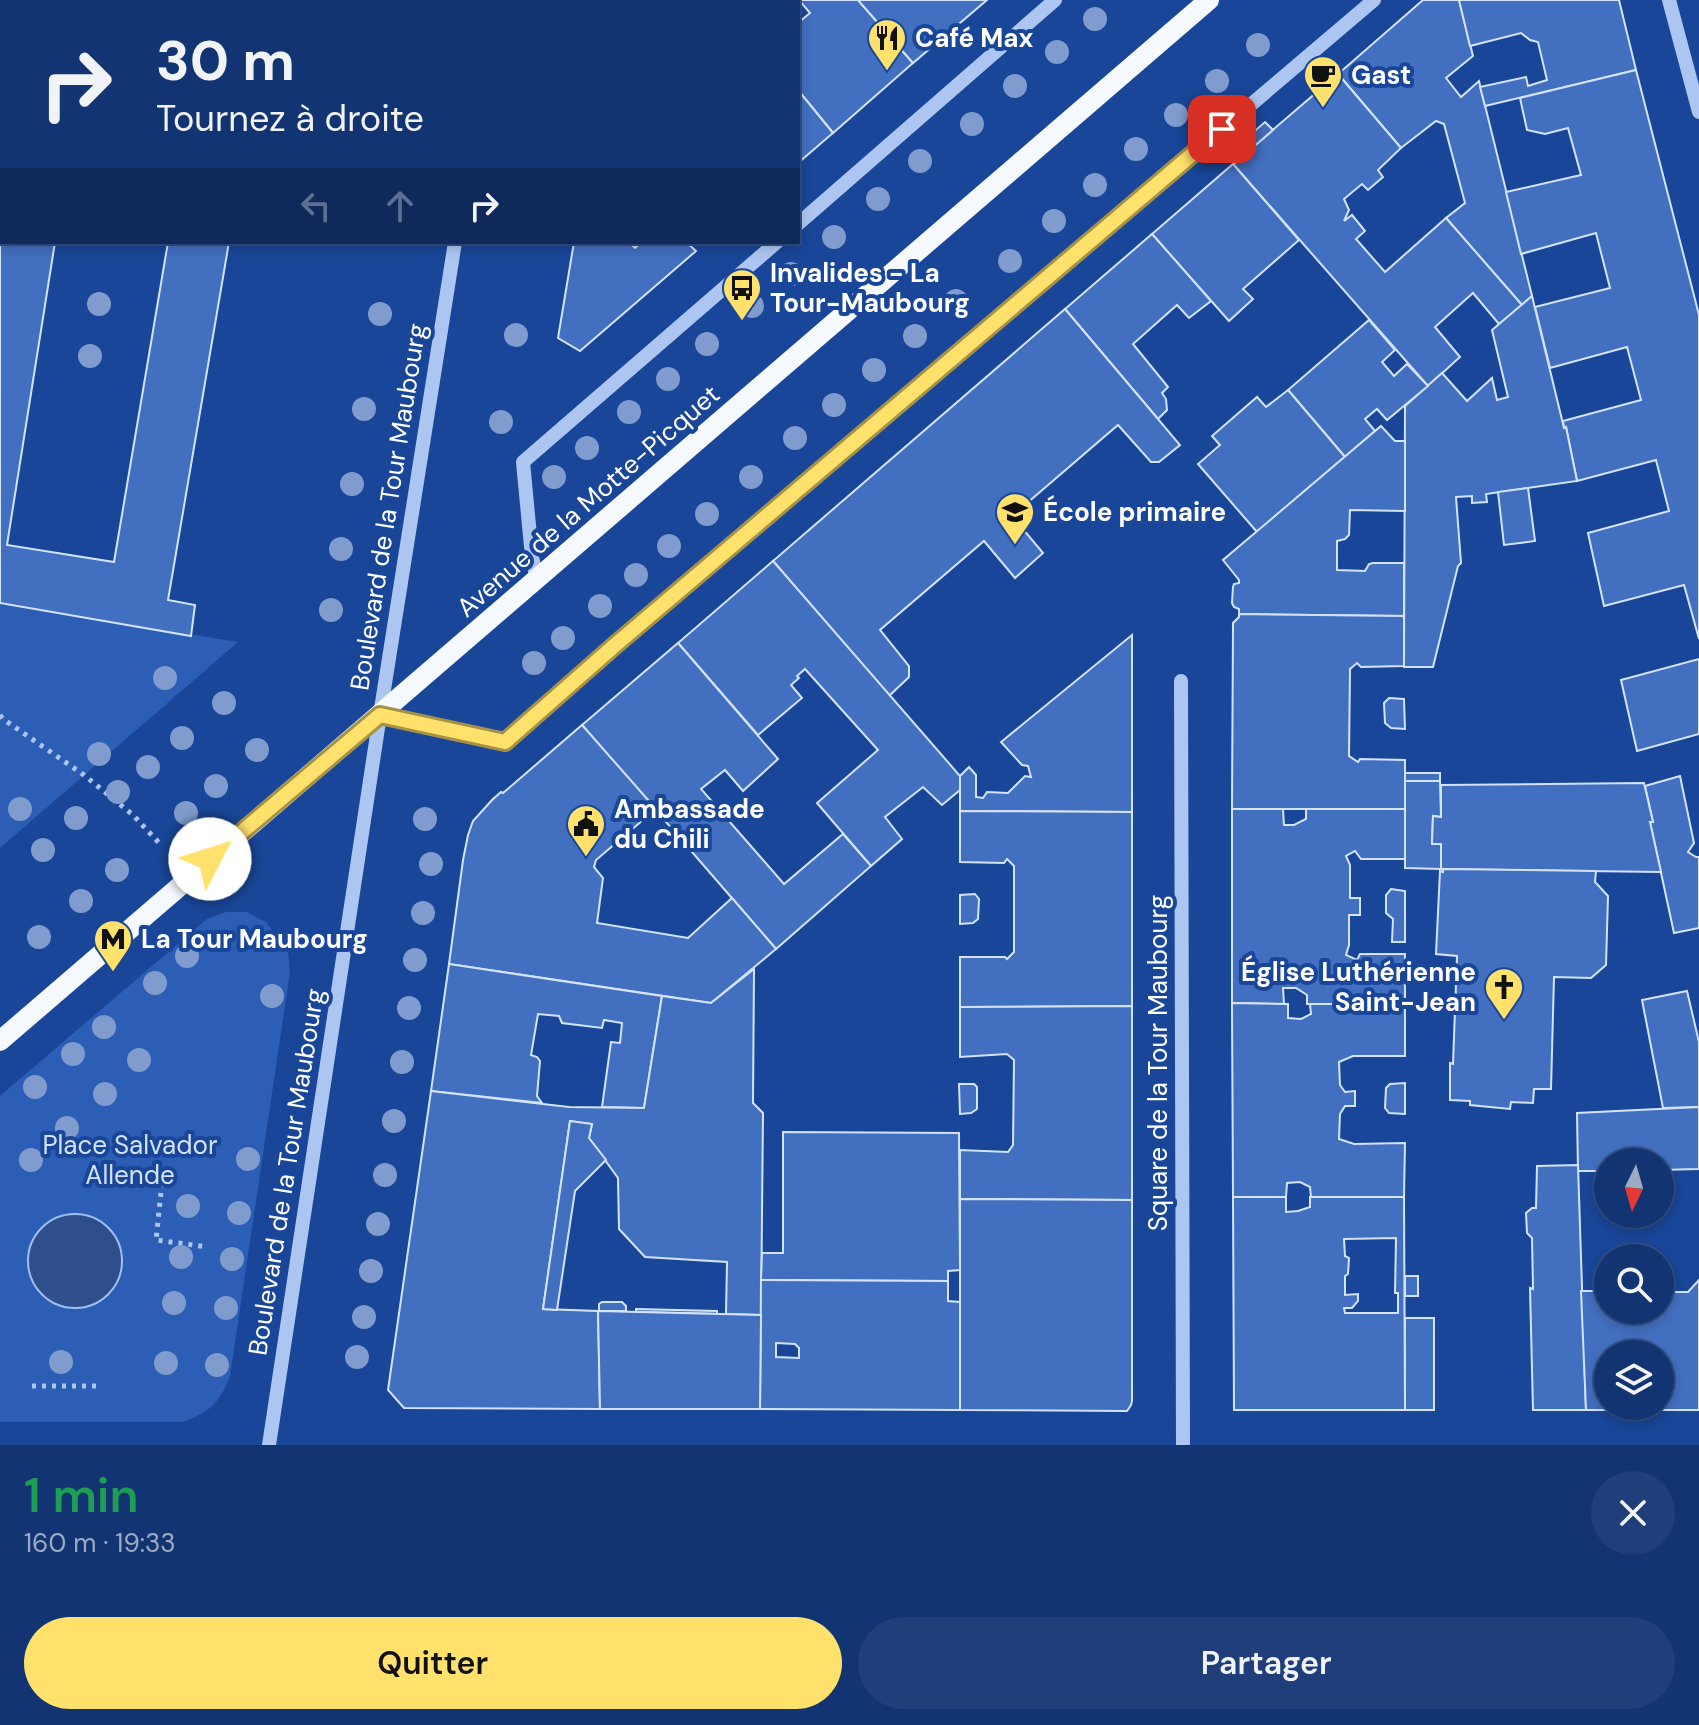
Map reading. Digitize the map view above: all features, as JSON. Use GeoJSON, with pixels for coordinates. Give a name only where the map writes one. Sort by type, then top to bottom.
{"type":"FeatureCollection","features":[{"type":"Feature","properties":{"kind":"main road","name":"Avenue de la Motte-Picquet"},"geometry":{"type":"LineString","coordinates":[[0,1041],[1209,0]]}},
{"type":"Feature","properties":{"kind":"street"},"geometry":{"type":"LineString","coordinates":[[800,222],[1055,0]]}},
{"type":"Feature","properties":{"kind":"street"},"geometry":{"type":"LineString","coordinates":[[380,715],[505,742],[1374,0]]}},
{"type":"Feature","properties":{"kind":"street"},"geometry":{"type":"LineString","coordinates":[[1669,0],[1699,112]]}},
{"type":"Feature","properties":{"kind":"street","name":"Boulevard de la Tour Maubourg"},"geometry":{"type":"LineString","coordinates":[[269,1445],[455,244]]}},
{"type":"Feature","properties":{"kind":"street"},"geometry":{"type":"LineString","coordinates":[[537,580],[523,462],[775,244]]}},
{"type":"Feature","properties":{"kind":"street","name":"Square de la Tour Maubourg"},"geometry":{"type":"LineString","coordinates":[[1181,681],[1183,1445]]}},
{"type":"Feature","properties":{"kind":"path"},"geometry":{"type":"LineString","coordinates":[[1,719],[84,775],[133,815],[161,845]]}},
{"type":"Feature","properties":{"kind":"path"},"geometry":{"type":"LineString","coordinates":[[163,1173],[156,1240],[208,1247]]}},
{"type":"Feature","properties":{"kind":"path"},"geometry":{"type":"LineString","coordinates":[[32,1386],[97,1386]]}},
{"type":"Feature","properties":{"kind":"green space"},"geometry":{"type":"Polygon","coordinates":[[[0,603],[238,642],[0,848],[0,603]]]}},
{"type":"Feature","properties":{"kind":"green space","name":"Place Salvador Allende"},"geometry":{"type":"Polygon","coordinates":[[[226,912],[246,912],[266,922],[288,951],[290,972],[230,1376],[212,1406],[182,1422],[0,1422],[0,1096],[207,919],[226,912]]]}},
{"type":"Feature","properties":{"kind":"shaded area"},"geometry":{"type":"Polygon","coordinates":[[[75,1214],[93,1218],[108,1228],[118,1243],[122,1261],[118,1279],[108,1294],[93,1304],[75,1308],[57,1304],[42,1294],[32,1279],[28,1261],[32,1243],[42,1228],[57,1218],[75,1214]]]}},
{"type":"Feature","properties":{"kind":"building"},"geometry":{"type":"Polygon","coordinates":[[[800,0],[858,0],[913,63],[833,133],[800,92],[800,21],[810,13],[800,0]]]}},
{"type":"Feature","properties":{"kind":"building"},"geometry":{"type":"Polygon","coordinates":[[[858,0],[987,0],[913,63],[858,0]]]}},
{"type":"Feature","properties":{"kind":"building"},"geometry":{"type":"Polygon","coordinates":[[[1423,0],[1459,0],[1473,56],[1446,78],[1461,97],[1479,81],[1532,296],[1522,305],[1446,218],[1465,203],[1444,124],[1436,121],[1401,148],[1338,74],[1423,0]]]}},
{"type":"Feature","properties":{"kind":"building"},"geometry":{"type":"Polygon","coordinates":[[[1459,0],[1619,0],[1636,70],[1485,106],[1480,87],[1526,77],[1528,86],[1547,80],[1538,42],[1521,33],[1470,46],[1459,0]]]}},
{"type":"Feature","properties":{"kind":"building"},"geometry":{"type":"Polygon","coordinates":[[[1636,70],[1699,315],[1699,639],[1684,585],[1604,606],[1588,533],[1669,511],[1656,460],[1577,481],[1563,421],[1641,400],[1627,347],[1550,368],[1535,307],[1610,288],[1596,233],[1521,254],[1506,192],[1581,175],[1568,128],[1545,134],[1527,130],[1520,98],[1636,70]]]}},
{"type":"Feature","properties":{"kind":"building"},"geometry":{"type":"Polygon","coordinates":[[[1338,74],[1401,148],[1378,170],[1383,177],[1368,190],[1362,184],[1344,199],[1349,210],[1344,221],[1352,215],[1365,231],[1356,239],[1385,272],[1446,218],[1522,305],[1499,324],[1473,293],[1435,327],[1460,357],[1428,386],[1233,164],[1338,74]]]}},
{"type":"Feature","properties":{"kind":"building"},"geometry":{"type":"Polygon","coordinates":[[[800,92],[833,133],[800,161],[800,92]]]}},
{"type":"Feature","properties":{"kind":"building"},"geometry":{"type":"Polygon","coordinates":[[[1265,122],[1273,130],[1234,164],[1226,156],[1265,122]]]}},
{"type":"Feature","properties":{"kind":"building"},"geometry":{"type":"Polygon","coordinates":[[[1233,164],[1299,240],[1243,289],[1253,299],[1229,321],[1152,234],[1233,164]]]}},
{"type":"Feature","properties":{"kind":"building"},"geometry":{"type":"Polygon","coordinates":[[[1152,234],[1211,301],[1189,318],[1177,305],[1133,344],[1168,387],[1162,393],[1167,410],[1158,419],[1065,309],[1152,234]]]}},
{"type":"Feature","properties":{"kind":"building"},"geometry":{"type":"Polygon","coordinates":[[[0,244],[55,244],[7,545],[114,562],[168,244],[229,244],[168,600],[195,605],[191,636],[0,603],[0,244]]]}},
{"type":"Feature","properties":{"kind":"building"},"geometry":{"type":"Polygon","coordinates":[[[574,244],[631,244],[635,248],[640,244],[688,244],[696,251],[580,351],[558,338],[574,244]]]}},
{"type":"Feature","properties":{"kind":"building"},"geometry":{"type":"Polygon","coordinates":[[[1532,296],[1577,481],[1486,494],[1487,502],[1472,503],[1472,496],[1456,497],[1461,563],[1433,667],[1404,667],[1405,406],[1442,373],[1467,401],[1492,378],[1497,400],[1508,397],[1492,330],[1532,296]]]}},
{"type":"Feature","properties":{"kind":"building"},"geometry":{"type":"Polygon","coordinates":[[[1065,309],[1180,445],[1159,462],[1151,462],[1118,425],[1012,516],[1043,553],[1015,578],[984,541],[880,630],[909,666],[909,677],[889,696],[773,561],[1065,309]]]}},
{"type":"Feature","properties":{"kind":"building"},"geometry":{"type":"Polygon","coordinates":[[[1369,320],[1395,350],[1382,362],[1394,376],[1407,364],[1428,386],[1387,420],[1377,409],[1365,419],[1375,431],[1345,457],[1288,390],[1369,320]]]}},
{"type":"Feature","properties":{"kind":"building"},"geometry":{"type":"Polygon","coordinates":[[[1288,390],[1345,457],[1257,532],[1198,464],[1220,445],[1212,436],[1257,397],[1266,407],[1288,390]]]}},
{"type":"Feature","properties":{"kind":"building"},"geometry":{"type":"Polygon","coordinates":[[[1381,426],[1395,441],[1405,441],[1405,511],[1350,510],[1349,535],[1337,541],[1337,570],[1365,571],[1373,563],[1404,563],[1404,616],[1239,614],[1239,609],[1232,603],[1233,587],[1239,580],[1223,560],[1381,426]]]}},
{"type":"Feature","properties":{"kind":"building"},"geometry":{"type":"Polygon","coordinates":[[[1528,488],[1535,541],[1504,545],[1498,492],[1528,488]]]}},
{"type":"Feature","properties":{"kind":"building"},"geometry":{"type":"Polygon","coordinates":[[[773,561],[960,776],[960,790],[942,805],[923,787],[885,817],[902,839],[871,866],[817,803],[878,750],[805,669],[791,685],[802,698],[758,735],[678,643],[773,561]]]}},
{"type":"Feature","properties":{"kind":"building"},"geometry":{"type":"Polygon","coordinates":[[[1239,614],[1404,616],[1404,666],[1361,667],[1357,663],[1350,669],[1349,756],[1358,762],[1360,759],[1405,760],[1405,809],[1232,809],[1233,623],[1239,614]]]}},
{"type":"Feature","properties":{"kind":"building"},"geometry":{"type":"Polygon","coordinates":[[[1132,635],[1132,812],[960,811],[960,776],[969,767],[976,775],[976,797],[983,798],[987,792],[1008,793],[1025,776],[1031,777],[1028,766],[1022,765],[1001,742],[1132,635]]]}},
{"type":"Feature","properties":{"kind":"building"},"geometry":{"type":"Polygon","coordinates":[[[678,643],[778,759],[743,791],[725,770],[701,789],[784,884],[843,834],[871,866],[776,949],[582,725],[678,643]]]}},
{"type":"Feature","properties":{"kind":"building"},"geometry":{"type":"Polygon","coordinates":[[[1699,659],[1699,734],[1637,751],[1621,680],[1699,659]]]}},
{"type":"Feature","properties":{"kind":"building"},"geometry":{"type":"Polygon","coordinates":[[[1389,698],[1404,699],[1405,729],[1391,728],[1385,723],[1384,703],[1389,698]]]}},
{"type":"Feature","properties":{"kind":"building"},"geometry":{"type":"Polygon","coordinates":[[[582,725],[656,809],[596,860],[594,867],[603,878],[597,923],[688,938],[732,898],[776,949],[711,1003],[449,964],[463,860],[473,821],[501,792],[582,725]]]}},
{"type":"Feature","properties":{"kind":"building"},"geometry":{"type":"Polygon","coordinates":[[[1405,773],[1440,773],[1440,781],[1405,781],[1405,773]]]}},
{"type":"Feature","properties":{"kind":"building"},"geometry":{"type":"Polygon","coordinates":[[[1680,776],[1694,843],[1688,852],[1699,857],[1699,928],[1674,933],[1645,786],[1680,776]]]}},
{"type":"Feature","properties":{"kind":"building"},"geometry":{"type":"Polygon","coordinates":[[[1405,781],[1440,781],[1441,817],[1433,816],[1432,844],[1441,844],[1441,869],[1405,868],[1405,781]]]}},
{"type":"Feature","properties":{"kind":"building"},"geometry":{"type":"Polygon","coordinates":[[[1644,783],[1661,872],[1441,869],[1441,844],[1432,844],[1433,816],[1441,817],[1441,785],[1644,783]]]}},
{"type":"Feature","properties":{"kind":"building"},"geometry":{"type":"Polygon","coordinates":[[[1232,809],[1283,809],[1284,825],[1294,825],[1306,819],[1306,809],[1405,809],[1405,859],[1361,859],[1355,851],[1346,856],[1350,865],[1350,898],[1360,898],[1360,915],[1349,915],[1346,955],[1357,960],[1360,954],[1405,954],[1405,1004],[1307,1004],[1307,995],[1296,988],[1283,988],[1284,1004],[1232,1003],[1232,809]]]}},
{"type":"Feature","properties":{"kind":"building"},"geometry":{"type":"Polygon","coordinates":[[[960,811],[1132,812],[1132,1006],[960,1007],[960,957],[1007,959],[1014,952],[1014,866],[1007,859],[1004,863],[960,862],[960,811]]]}},
{"type":"Feature","properties":{"kind":"building","name":"Église Luthérienne Saint-Jean"},"geometry":{"type":"Polygon","coordinates":[[[1443,869],[1596,871],[1595,882],[1608,896],[1606,965],[1591,978],[1554,977],[1551,1089],[1534,1089],[1533,1103],[1511,1102],[1510,1109],[1450,1100],[1457,956],[1436,954],[1440,871],[1443,872],[1443,869]]]}},
{"type":"Feature","properties":{"kind":"building"},"geometry":{"type":"Polygon","coordinates":[[[1391,889],[1405,891],[1405,942],[1392,942],[1393,919],[1386,913],[1386,895],[1391,889]]]}},
{"type":"Feature","properties":{"kind":"building"},"geometry":{"type":"Polygon","coordinates":[[[975,894],[979,899],[978,919],[973,923],[960,924],[960,895],[975,894]]]}},
{"type":"Feature","properties":{"kind":"building"},"geometry":{"type":"Polygon","coordinates":[[[449,964],[662,996],[644,1108],[602,1107],[611,1042],[620,1043],[622,1023],[604,1020],[602,1028],[562,1023],[559,1016],[538,1014],[531,1055],[540,1061],[537,1096],[542,1103],[431,1091],[449,964]]]}},
{"type":"Feature","properties":{"kind":"building"},"geometry":{"type":"Polygon","coordinates":[[[754,969],[753,1103],[763,1113],[761,1315],[726,1314],[727,1262],[645,1257],[619,1229],[618,1178],[589,1138],[592,1124],[570,1121],[543,1309],[598,1311],[600,1409],[404,1408],[388,1390],[431,1091],[569,1107],[644,1108],[662,996],[711,1003],[754,969]]]}},
{"type":"Feature","properties":{"kind":"building"},"geometry":{"type":"Polygon","coordinates":[[[1687,991],[1699,1042],[1699,1107],[1663,1108],[1642,1000],[1687,991]]]}},
{"type":"Feature","properties":{"kind":"building"},"geometry":{"type":"Polygon","coordinates":[[[1232,1003],[1288,1004],[1288,1018],[1301,1019],[1311,1014],[1310,1004],[1405,1004],[1405,1056],[1353,1056],[1339,1062],[1340,1085],[1345,1092],[1355,1091],[1355,1106],[1345,1106],[1340,1114],[1339,1139],[1354,1144],[1405,1143],[1404,1197],[1311,1197],[1310,1187],[1300,1182],[1287,1183],[1286,1197],[1233,1197],[1232,1003]]]}},
{"type":"Feature","properties":{"kind":"building"},"geometry":{"type":"Polygon","coordinates":[[[1132,1006],[1132,1200],[960,1199],[960,1150],[1008,1152],[1013,1145],[1014,1060],[1007,1054],[960,1057],[960,1007],[1132,1006]]]}},
{"type":"Feature","properties":{"kind":"building"},"geometry":{"type":"Polygon","coordinates":[[[1405,1083],[1405,1114],[1389,1113],[1385,1108],[1386,1088],[1390,1084],[1405,1083]]]}},
{"type":"Feature","properties":{"kind":"building"},"geometry":{"type":"Polygon","coordinates":[[[959,1084],[974,1084],[977,1087],[977,1109],[971,1113],[960,1114],[959,1084]]]}},
{"type":"Feature","properties":{"kind":"building"},"geometry":{"type":"Polygon","coordinates":[[[1699,1107],[1699,1169],[1674,1170],[1674,1148],[1594,1148],[1594,1171],[1578,1171],[1577,1113],[1699,1107]]]}},
{"type":"Feature","properties":{"kind":"building"},"geometry":{"type":"Polygon","coordinates":[[[570,1121],[592,1124],[589,1138],[606,1160],[575,1191],[557,1310],[543,1309],[570,1121]]]}},
{"type":"Feature","properties":{"kind":"building"},"geometry":{"type":"Polygon","coordinates":[[[783,1132],[959,1133],[960,1270],[948,1271],[948,1281],[761,1280],[762,1253],[783,1253],[783,1132]]]}},
{"type":"Feature","properties":{"kind":"building"},"geometry":{"type":"Polygon","coordinates":[[[1578,1165],[1586,1410],[1533,1410],[1532,1238],[1527,1233],[1526,1213],[1536,1208],[1537,1166],[1578,1165]]]}},
{"type":"Feature","properties":{"kind":"building"},"geometry":{"type":"Polygon","coordinates":[[[1233,1197],[1286,1197],[1286,1212],[1310,1207],[1310,1197],[1404,1197],[1405,1410],[1234,1410],[1233,1197]],[[1396,1238],[1344,1239],[1345,1256],[1349,1258],[1345,1295],[1358,1294],[1358,1301],[1352,1308],[1344,1308],[1345,1313],[1398,1313],[1398,1293],[1395,1293],[1396,1238]]]}},
{"type":"Feature","properties":{"kind":"building"},"geometry":{"type":"Polygon","coordinates":[[[960,1199],[1132,1200],[1132,1401],[1127,1411],[960,1410],[960,1199]]]}},
{"type":"Feature","properties":{"kind":"building"},"geometry":{"type":"Polygon","coordinates":[[[1405,1276],[1418,1276],[1418,1296],[1405,1296],[1405,1276]]]}},
{"type":"Feature","properties":{"kind":"building"},"geometry":{"type":"Polygon","coordinates":[[[761,1280],[948,1281],[948,1301],[960,1302],[960,1410],[760,1409],[761,1280]],[[776,1343],[776,1357],[799,1358],[799,1348],[795,1344],[776,1343]]]}},
{"type":"Feature","properties":{"kind":"building"},"geometry":{"type":"Polygon","coordinates":[[[1699,1280],[1699,1410],[1674,1410],[1674,1340],[1594,1340],[1594,1410],[1586,1410],[1581,1291],[1594,1291],[1594,1324],[1674,1324],[1674,1292],[1688,1292],[1699,1280]]]}},
{"type":"Feature","properties":{"kind":"building"},"geometry":{"type":"Polygon","coordinates":[[[602,1302],[622,1302],[626,1311],[599,1311],[602,1302]]]}},
{"type":"Feature","properties":{"kind":"building"},"geometry":{"type":"Polygon","coordinates":[[[636,1309],[717,1311],[717,1314],[636,1312],[636,1309]]]}},
{"type":"Feature","properties":{"kind":"building"},"geometry":{"type":"Polygon","coordinates":[[[598,1311],[761,1315],[760,1409],[600,1409],[598,1311]]]}},
{"type":"Feature","properties":{"kind":"building"},"geometry":{"type":"Polygon","coordinates":[[[1405,1318],[1434,1318],[1434,1410],[1405,1410],[1405,1318]]]}},
{"type":"Feature","properties":{"kind":"place","name":"Café Max"},"geometry":{"type":"Point","coordinates":[887,72]}},
{"type":"Feature","properties":{"kind":"place","name":"Gast"},"geometry":{"type":"Point","coordinates":[1323,109]}},
{"type":"Feature","properties":{"kind":"place","name":"Invalides - La Tour-Maubourg"},"geometry":{"type":"Point","coordinates":[742,322]}},
{"type":"Feature","properties":{"kind":"place","name":"École primaire"},"geometry":{"type":"Point","coordinates":[1015,546]}},
{"type":"Feature","properties":{"kind":"place","name":"Ambassade du Chili"},"geometry":{"type":"Point","coordinates":[586,858]}},
{"type":"Feature","properties":{"kind":"place","name":"La Tour Maubourg"},"geometry":{"type":"Point","coordinates":[113,973]}},
{"type":"Feature","properties":{"kind":"place","name":"Église Luthérienne Saint-Jean"},"geometry":{"type":"Point","coordinates":[1504,1021]}},
{"type":"Feature","properties":{"kind":"route"},"geometry":{"type":"LineString","coordinates":[[210,859],[380,715],[505,742],[1222,129]]}}]}
